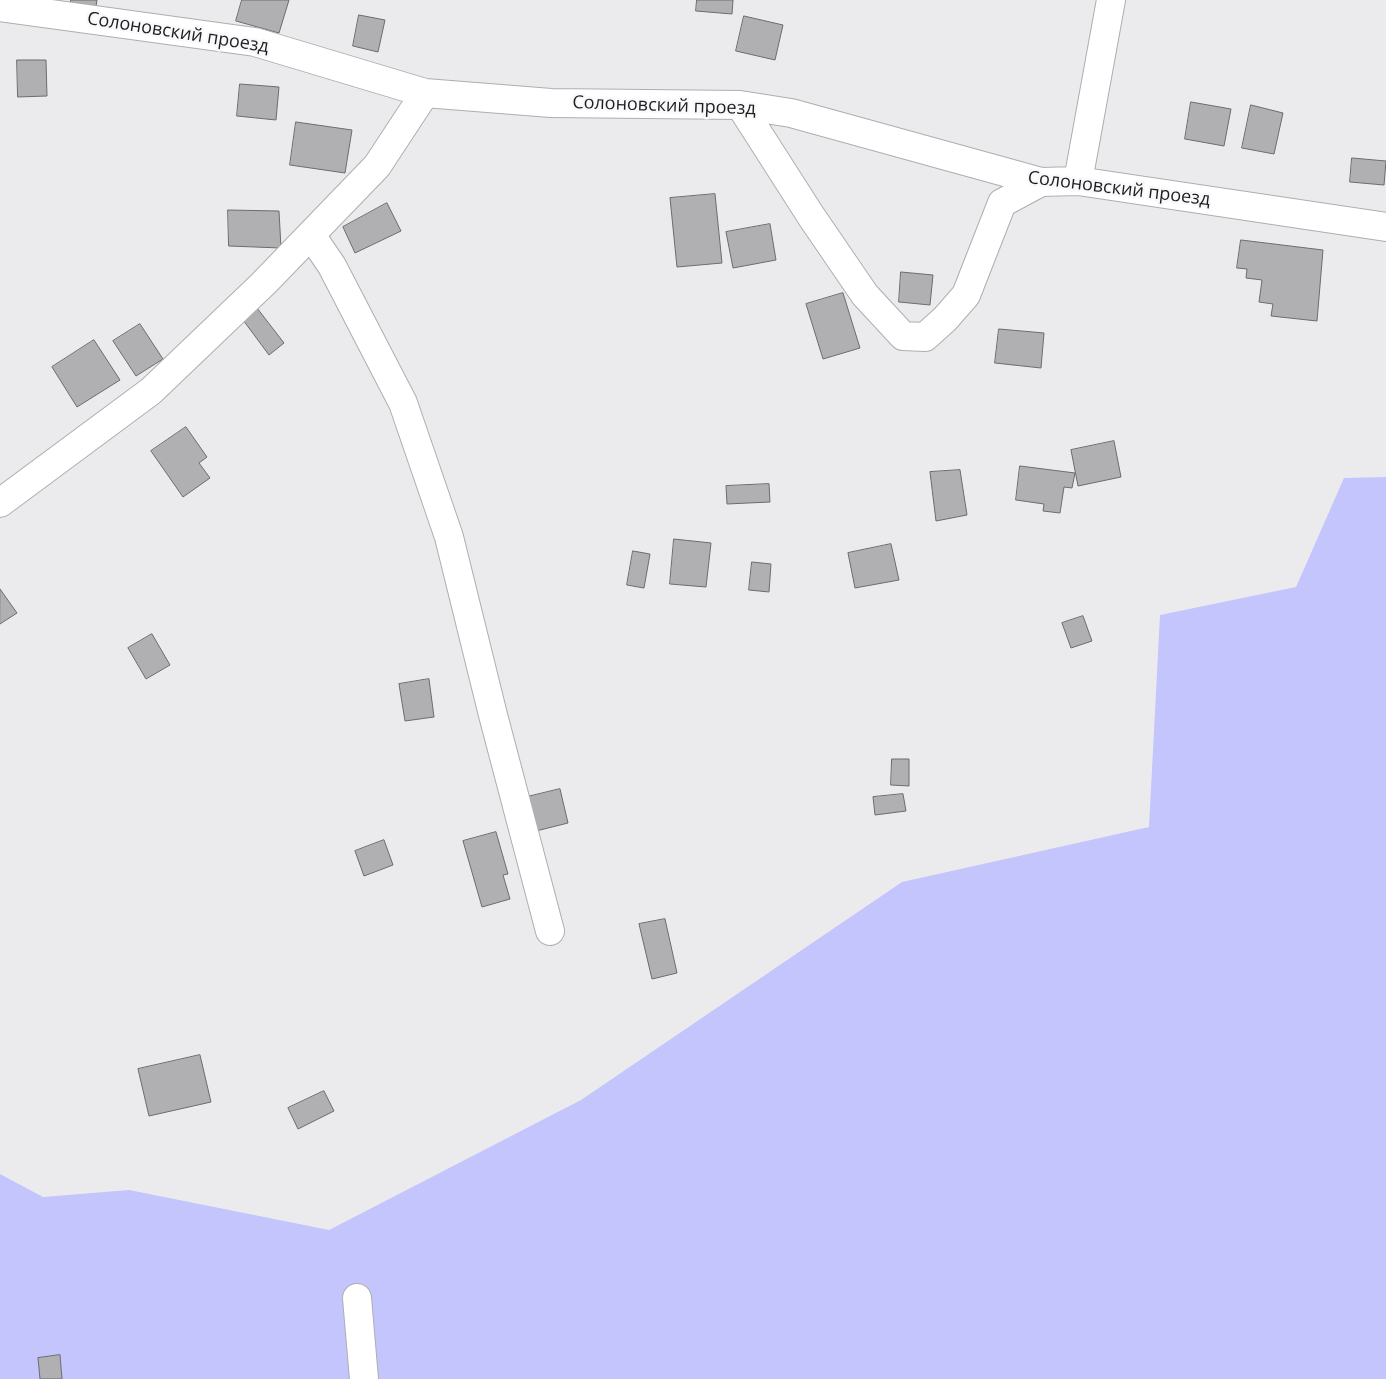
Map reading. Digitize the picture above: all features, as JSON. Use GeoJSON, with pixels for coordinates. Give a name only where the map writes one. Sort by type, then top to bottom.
{"type":"FeatureCollection","features":[{"type":"Feature","properties":{"kind":"street"},"geometry":{"type":"LineString","coordinates":[[1078,181],[1111,0]]}},
{"type":"Feature","properties":{"kind":"street","name":"Солоновский проезд"},"geometry":{"type":"LineString","coordinates":[[0,7],[255,42],[425,94],[551,103],[740,105],[790,112],[1041,182],[1078,181],[1386,228]]}},
{"type":"Feature","properties":{"kind":"street"},"geometry":{"type":"LineString","coordinates":[[0,503],[150,391],[264,283],[377,166],[425,94]]}},
{"type":"Feature","properties":{"kind":"street"},"geometry":{"type":"LineString","coordinates":[[740,105],[811,216],[865,295],[904,336],[925,337],[966,295],[1002,203],[1041,182]]}},
{"type":"Feature","properties":{"kind":"street"},"geometry":{"type":"LineString","coordinates":[[310,235],[332,266],[403,404],[446,528],[550,931]]}},
{"type":"Feature","properties":{"kind":"street"},"geometry":{"type":"LineString","coordinates":[[357,1298],[364,1379]]}},
{"type":"Feature","properties":{"kind":"shaded area"},"geometry":{"type":"Polygon","coordinates":[[[1386,477],[1386,1379],[0,1379],[0,1174],[43,1197],[129,1190],[329,1230],[581,1100],[902,882],[1149,827],[1160,615],[1296,587],[1344,478],[1386,477]]]}},
{"type":"Feature","properties":{"kind":"building"},"geometry":{"type":"Polygon","coordinates":[[[71,0],[97,0],[95,13],[70,8],[71,0]]]}},
{"type":"Feature","properties":{"kind":"building"},"geometry":{"type":"Polygon","coordinates":[[[242,0],[289,0],[279,33],[236,21],[242,0]]]}},
{"type":"Feature","properties":{"kind":"building"},"geometry":{"type":"Polygon","coordinates":[[[697,0],[733,0],[732,14],[696,11],[697,0]]]}},
{"type":"Feature","properties":{"kind":"building"},"geometry":{"type":"Polygon","coordinates":[[[359,15],[385,20],[378,52],[353,46],[359,15]]]}},
{"type":"Feature","properties":{"kind":"building"},"geometry":{"type":"Polygon","coordinates":[[[744,16],[783,25],[775,60],[736,51],[744,16]]]}},
{"type":"Feature","properties":{"kind":"building"},"geometry":{"type":"Polygon","coordinates":[[[17,60],[46,60],[47,96],[18,97],[17,60]]]}},
{"type":"Feature","properties":{"kind":"building"},"geometry":{"type":"Polygon","coordinates":[[[240,84],[279,87],[276,120],[237,116],[240,84]]]}},
{"type":"Feature","properties":{"kind":"building"},"geometry":{"type":"Polygon","coordinates":[[[1191,102],[1231,109],[1224,146],[1185,139],[1191,102]]]}},
{"type":"Feature","properties":{"kind":"building"},"geometry":{"type":"Polygon","coordinates":[[[1251,105],[1283,113],[1274,154],[1242,148],[1251,105]]]}},
{"type":"Feature","properties":{"kind":"building"},"geometry":{"type":"Polygon","coordinates":[[[296,122],[352,130],[345,173],[290,165],[296,122]]]}},
{"type":"Feature","properties":{"kind":"building"},"geometry":{"type":"Polygon","coordinates":[[[1352,158],[1386,161],[1384,185],[1350,182],[1352,158]]]}},
{"type":"Feature","properties":{"kind":"building"},"geometry":{"type":"Polygon","coordinates":[[[715,194],[722,263],[677,267],[670,198],[715,194]]]}},
{"type":"Feature","properties":{"kind":"building"},"geometry":{"type":"Polygon","coordinates":[[[387,203],[401,231],[355,253],[343,227],[387,203]]]}},
{"type":"Feature","properties":{"kind":"building"},"geometry":{"type":"Polygon","coordinates":[[[228,210],[279,211],[281,248],[229,246],[228,210]]]}},
{"type":"Feature","properties":{"kind":"building"},"geometry":{"type":"Polygon","coordinates":[[[770,224],[776,260],[733,268],[726,232],[770,224]]]}},
{"type":"Feature","properties":{"kind":"building"},"geometry":{"type":"Polygon","coordinates":[[[1241,240],[1323,250],[1317,321],[1271,316],[1273,304],[1259,302],[1262,280],[1246,278],[1247,269],[1237,268],[1241,240]]]}},
{"type":"Feature","properties":{"kind":"building"},"geometry":{"type":"Polygon","coordinates":[[[901,272],[933,275],[930,305],[899,302],[901,272]]]}},
{"type":"Feature","properties":{"kind":"building"},"geometry":{"type":"Polygon","coordinates":[[[843,293],[860,348],[823,359],[806,304],[843,293]]]}},
{"type":"Feature","properties":{"kind":"building"},"geometry":{"type":"Polygon","coordinates":[[[257,308],[284,343],[269,355],[243,320],[257,308]]]}},
{"type":"Feature","properties":{"kind":"building"},"geometry":{"type":"Polygon","coordinates":[[[140,324],[163,359],[136,376],[113,341],[140,324]]]}},
{"type":"Feature","properties":{"kind":"building"},"geometry":{"type":"Polygon","coordinates":[[[999,329],[1044,333],[1041,368],[995,363],[999,329]]]}},
{"type":"Feature","properties":{"kind":"building"},"geometry":{"type":"Polygon","coordinates":[[[94,340],[120,380],[77,407],[52,367],[94,340]]]}},
{"type":"Feature","properties":{"kind":"building"},"geometry":{"type":"Polygon","coordinates":[[[186,427],[207,457],[199,463],[210,478],[183,497],[151,451],[186,427]]]}},
{"type":"Feature","properties":{"kind":"building"},"geometry":{"type":"Polygon","coordinates":[[[1114,441],[1121,477],[1078,486],[1071,450],[1114,441]]]}},
{"type":"Feature","properties":{"kind":"building"},"geometry":{"type":"Polygon","coordinates":[[[1020,466],[1075,473],[1072,488],[1064,487],[1060,513],[1043,511],[1044,504],[1016,500],[1020,466]]]}},
{"type":"Feature","properties":{"kind":"building"},"geometry":{"type":"Polygon","coordinates":[[[960,470],[967,515],[936,521],[930,472],[960,470]]]}},
{"type":"Feature","properties":{"kind":"building"},"geometry":{"type":"Polygon","coordinates":[[[769,484],[770,502],[727,504],[726,486],[769,484]]]}},
{"type":"Feature","properties":{"kind":"building"},"geometry":{"type":"Polygon","coordinates":[[[674,539],[711,543],[706,587],[670,584],[674,539]]]}},
{"type":"Feature","properties":{"kind":"building"},"geometry":{"type":"Polygon","coordinates":[[[891,544],[899,580],[855,588],[848,553],[891,544]]]}},
{"type":"Feature","properties":{"kind":"building"},"geometry":{"type":"Polygon","coordinates":[[[633,551],[650,554],[644,588],[627,585],[633,551]]]}},
{"type":"Feature","properties":{"kind":"building"},"geometry":{"type":"Polygon","coordinates":[[[752,562],[771,564],[769,592],[749,590],[752,562]]]}},
{"type":"Feature","properties":{"kind":"building"},"geometry":{"type":"Polygon","coordinates":[[[0,589],[17,613],[0,624],[0,589]]]}},
{"type":"Feature","properties":{"kind":"building"},"geometry":{"type":"Polygon","coordinates":[[[1083,616],[1092,641],[1071,648],[1062,623],[1083,616]]]}},
{"type":"Feature","properties":{"kind":"building"},"geometry":{"type":"Polygon","coordinates":[[[152,634],[170,665],[146,679],[128,648],[152,634]]]}},
{"type":"Feature","properties":{"kind":"building"},"geometry":{"type":"Polygon","coordinates":[[[429,679],[434,717],[405,721],[399,684],[429,679]]]}},
{"type":"Feature","properties":{"kind":"building"},"geometry":{"type":"Polygon","coordinates":[[[892,759],[909,759],[909,786],[891,785],[892,759]]]}},
{"type":"Feature","properties":{"kind":"building"},"geometry":{"type":"Polygon","coordinates":[[[560,789],[568,823],[532,832],[523,798],[560,789]]]}},
{"type":"Feature","properties":{"kind":"building"},"geometry":{"type":"Polygon","coordinates":[[[903,794],[906,811],[875,815],[873,797],[903,794]]]}},
{"type":"Feature","properties":{"kind":"building"},"geometry":{"type":"Polygon","coordinates":[[[496,832],[508,874],[503,875],[510,899],[482,907],[463,841],[496,832]]]}},
{"type":"Feature","properties":{"kind":"building"},"geometry":{"type":"Polygon","coordinates":[[[384,840],[393,865],[364,876],[355,851],[384,840]]]}},
{"type":"Feature","properties":{"kind":"building"},"geometry":{"type":"Polygon","coordinates":[[[665,919],[677,973],[652,979],[639,924],[665,919]]]}},
{"type":"Feature","properties":{"kind":"building"},"geometry":{"type":"Polygon","coordinates":[[[200,1055],[211,1102],[149,1116],[138,1069],[200,1055]]]}},
{"type":"Feature","properties":{"kind":"building"},"geometry":{"type":"Polygon","coordinates":[[[324,1091],[334,1111],[298,1129],[288,1108],[324,1091]]]}},
{"type":"Feature","properties":{"kind":"building"},"geometry":{"type":"Polygon","coordinates":[[[60,1355],[62,1379],[40,1379],[38,1358],[60,1355]]]}}]}
